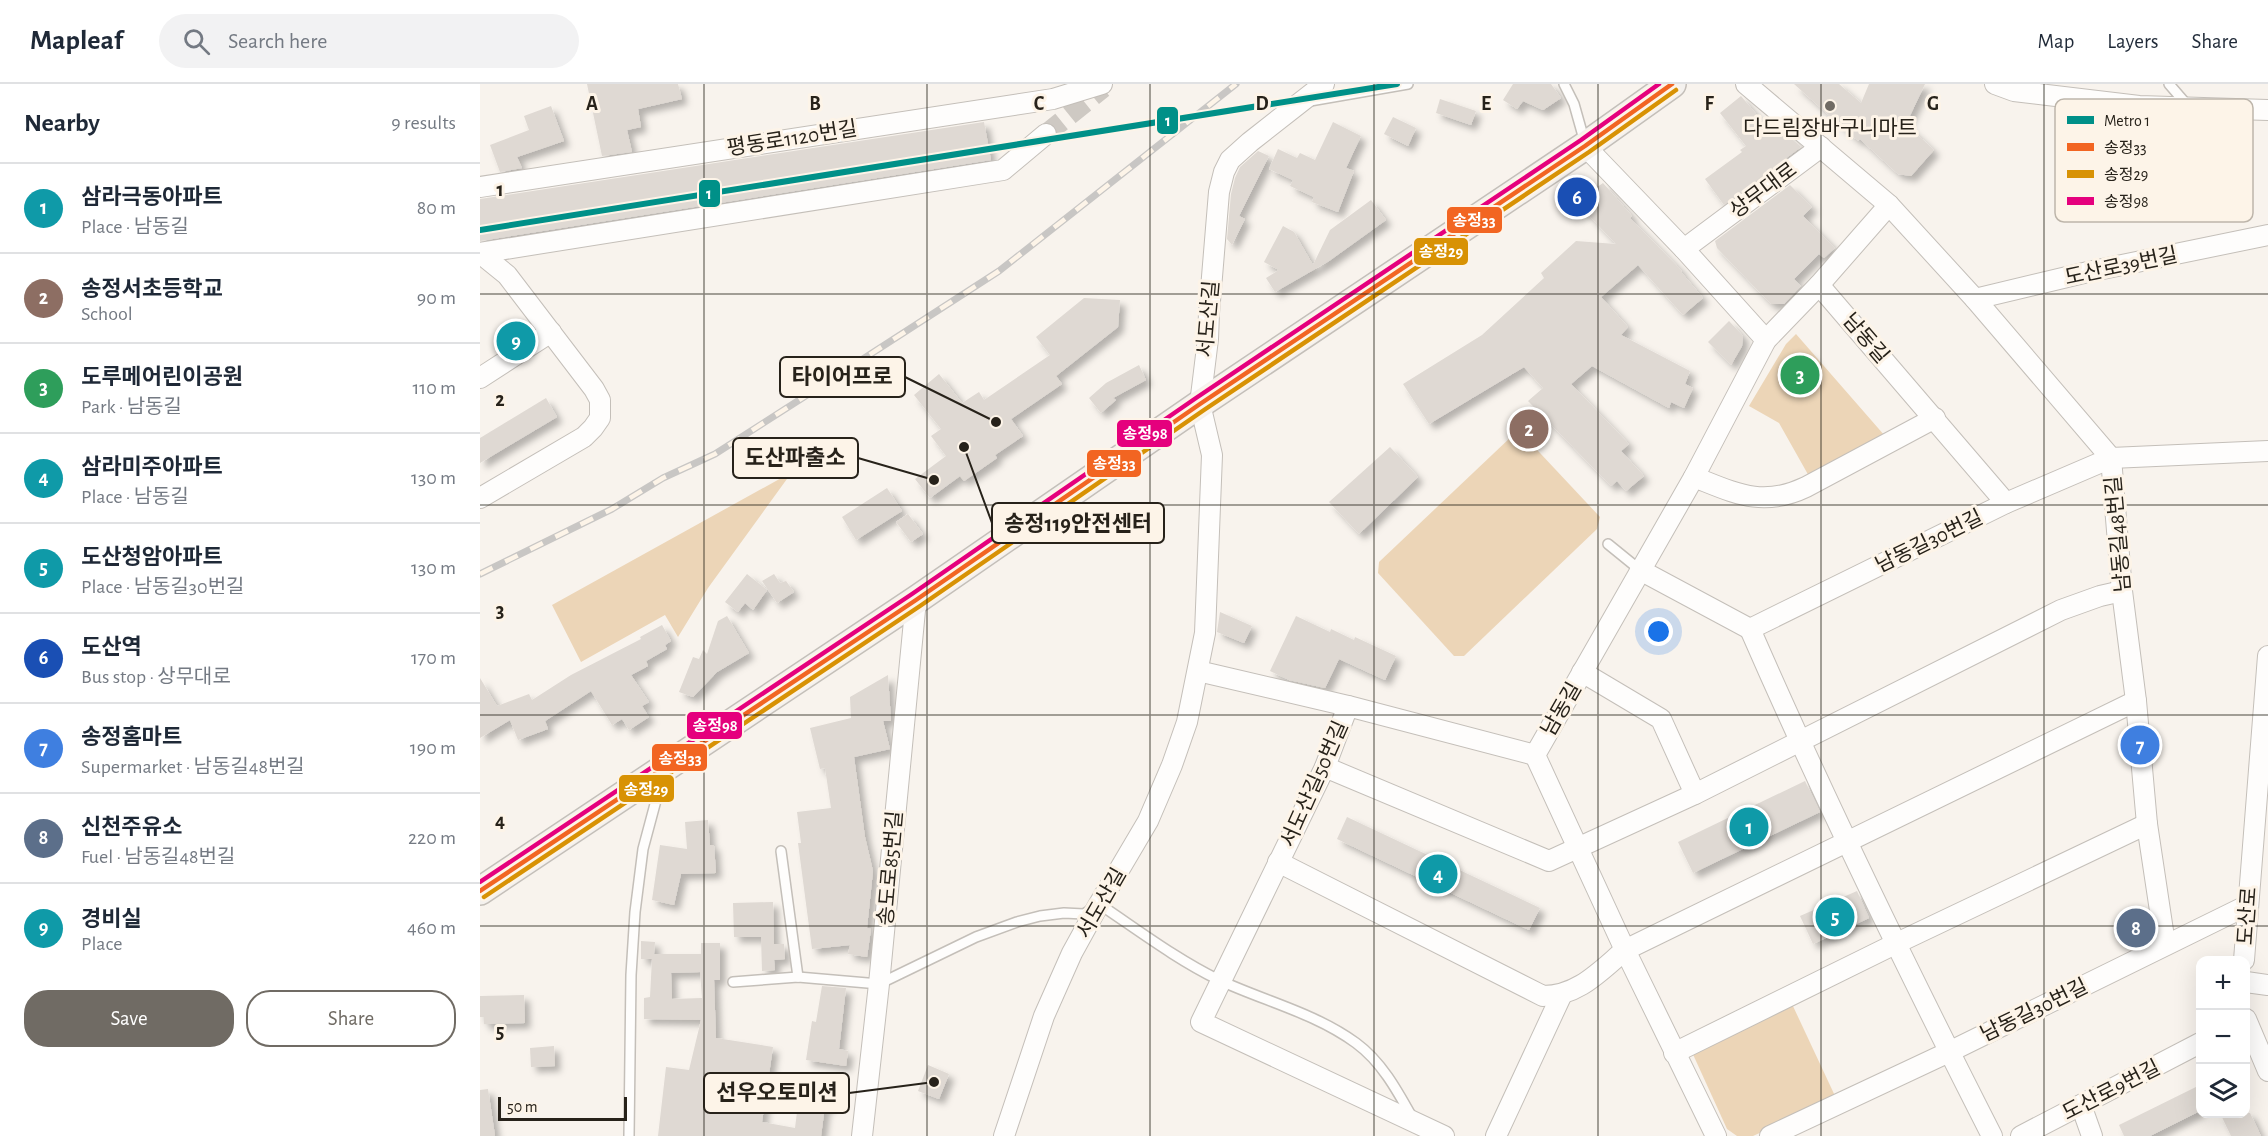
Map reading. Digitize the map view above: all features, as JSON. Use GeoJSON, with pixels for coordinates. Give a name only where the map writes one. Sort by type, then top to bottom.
{"type":"FeatureCollection","features":[{"type":"Feature","properties":{"kind":"main road"},"geometry":{"type":"LineString","coordinates":[[480,891],[916,600],[1200,404],[1585,146],[1672,84]]}},
{"type":"Feature","properties":{"kind":"street","name":"서도산길"},"geometry":{"type":"LineString","coordinates":[[1004,1136],[1044,1016],[1072,953],[1148,821],[1187,722],[1205,633],[1212,455],[1200,404],[1208,339],[1219,192],[1224,172],[1230,160],[1250,142],[1324,84]]}},
{"type":"Feature","properties":{"kind":"street","name":"상무대로"},"geometry":{"type":"LineString","coordinates":[[1684,249],[1821,147],[1746,84]]}},
{"type":"Feature","properties":{"kind":"street"},"geometry":{"type":"LineString","coordinates":[[1995,84],[2094,99]]}},
{"type":"Feature","properties":{"kind":"street","name":"평동로1120번길"},"geometry":{"type":"LineString","coordinates":[[480,187],[1053,99],[1105,85]]}},
{"type":"Feature","properties":{"kind":"street"},"geometry":{"type":"LineString","coordinates":[[2253,110],[2268,110]]}},
{"type":"Feature","properties":{"kind":"street"},"geometry":{"type":"LineString","coordinates":[[480,253],[1003,170],[1046,134]]}},
{"type":"Feature","properties":{"kind":"street"},"geometry":{"type":"LineString","coordinates":[[1585,146],[1684,249],[1766,340]]}},
{"type":"Feature","properties":{"kind":"street","name":"남동길48번길"},"geometry":{"type":"LineString","coordinates":[[1821,147],[1889,205],[1975,299],[2111,458],[2122,591],[2136,701],[2147,824],[2165,944]]}},
{"type":"Feature","properties":{"kind":"street","name":"남동길"},"geometry":{"type":"LineString","coordinates":[[1716,1136],[1625,950],[1535,755],[1694,477],[1766,340],[1820,285],[1889,205]]}},
{"type":"Feature","properties":{"kind":"street","name":"도산로39번길"},"geometry":{"type":"LineString","coordinates":[[1975,299],[2088,272],[2268,235]]}},
{"type":"Feature","properties":{"kind":"street"},"geometry":{"type":"LineString","coordinates":[[480,253],[507,274],[600,400],[600,418],[584,437],[480,498]]}},
{"type":"Feature","properties":{"kind":"street","name":"남동길"},"geometry":{"type":"LineString","coordinates":[[1820,285],[2006,503]]}},
{"type":"Feature","properties":{"kind":"street"},"geometry":{"type":"LineString","coordinates":[[480,378],[551,332]]}},
{"type":"Feature","properties":{"kind":"street"},"geometry":{"type":"LineString","coordinates":[[1694,477],[1745,496],[1760,498],[1785,496],[1935,418]]}},
{"type":"Feature","properties":{"kind":"street"},"geometry":{"type":"LineString","coordinates":[[2111,458],[2268,451]]}},
{"type":"Feature","properties":{"kind":"street","name":"남동길30번길"},"geometry":{"type":"LineString","coordinates":[[1750,629],[2006,503],[2111,458]]}},
{"type":"Feature","properties":{"kind":"street"},"geometry":{"type":"LineString","coordinates":[[1640,570],[1750,629],[1799,742],[1895,944],[1992,1136]]}},
{"type":"Feature","properties":{"kind":"street"},"geometry":{"type":"LineString","coordinates":[[1325,767],[1549,861],[1695,794],[2061,610],[2122,591]]}},
{"type":"Feature","properties":{"kind":"street","name":"송도로85번길"},"geometry":{"type":"LineString","coordinates":[[862,1136],[916,600]]}},
{"type":"Feature","properties":{"kind":"street","name":"도산로"},"geometry":{"type":"LineString","coordinates":[[2244,956],[2268,656]]}},
{"type":"Feature","properties":{"kind":"street"},"geometry":{"type":"LineString","coordinates":[[1198,671],[1348,706],[1535,755]]}},
{"type":"Feature","properties":{"kind":"street"},"geometry":{"type":"LineString","coordinates":[[1582,672],[1661,719],[1695,794]]}},
{"type":"Feature","properties":{"kind":"street"},"geometry":{"type":"LineString","coordinates":[[1278,862],[1543,996],[1562,994],[1570,992],[1589,980],[1625,950],[2136,701]]}},
{"type":"Feature","properties":{"kind":"street","name":"서도산길50번길"},"geometry":{"type":"LineString","coordinates":[[1348,706],[1325,767],[1201,1022],[1420,1130]]}},
{"type":"Feature","properties":{"kind":"street"},"geometry":{"type":"LineString","coordinates":[[1674,1053],[1895,944],[2147,824]]}},
{"type":"Feature","properties":{"kind":"street","name":"남동길30번길"},"geometry":{"type":"LineString","coordinates":[[1770,1136],[1949,1052],[2248,905]]}},
{"type":"Feature","properties":{"kind":"street"},"geometry":{"type":"LineString","coordinates":[[2250,983],[2268,985]]}},
{"type":"Feature","properties":{"kind":"street"},"geometry":{"type":"LineString","coordinates":[[1496,1136],[1562,994]]}},
{"type":"Feature","properties":{"kind":"street"},"geometry":{"type":"LineString","coordinates":[[2250,1028],[2268,1071]]}},
{"type":"Feature","properties":{"kind":"street","name":"도산로9번길"},"geometry":{"type":"LineString","coordinates":[[2021,1136],[2196,1045]]}},
{"type":"Feature","properties":{"kind":"street"},"geometry":{"type":"LineString","coordinates":[[2081,1106],[2092,1136]]}},
{"type":"Feature","properties":{"kind":"street"},"geometry":{"type":"LineString","coordinates":[[1420,1130],[1444,1136]]}},
{"type":"Feature","properties":{"kind":"lane"},"geometry":{"type":"LineString","coordinates":[[1301,103],[1382,86],[1408,84]]}},
{"type":"Feature","properties":{"kind":"lane"},"geometry":{"type":"LineString","coordinates":[[1564,84],[1574,104],[1585,146]]}},
{"type":"Feature","properties":{"kind":"lane"},"geometry":{"type":"LineString","coordinates":[[2169,84],[2182,99]]}},
{"type":"Feature","properties":{"kind":"lane"},"geometry":{"type":"LineString","coordinates":[[1608,544],[1640,570]]}},
{"type":"Feature","properties":{"kind":"lane"},"geometry":{"type":"LineString","coordinates":[[629,1136],[631,975],[635,912],[643,849],[665,767]]}},
{"type":"Feature","properties":{"kind":"lane"},"geometry":{"type":"LineString","coordinates":[[781,851],[798,977]]}},
{"type":"Feature","properties":{"kind":"lane"},"geometry":{"type":"LineString","coordinates":[[734,982],[798,977],[879,984],[976,937],[1040,916],[1064,913],[1084,915],[1099,904],[1194,967],[1328,1026],[1357,1044],[1391,1080],[1420,1130]]}},
{"type":"Feature","properties":{"kind":"shaded area"},"geometry":{"type":"Polygon","coordinates":[[[1796,334],[1885,436],[1810,478],[1779,423],[1749,406],[1786,344],[1796,334]]]}},
{"type":"Feature","properties":{"kind":"shaded area"},"geometry":{"type":"Polygon","coordinates":[[[1512,436],[1525,437],[1600,517],[1597,529],[1464,656],[1454,656],[1378,573],[1379,562],[1512,436]]]}},
{"type":"Feature","properties":{"kind":"shaded area"},"geometry":{"type":"Polygon","coordinates":[[[792,472],[708,588],[678,637],[665,615],[581,662],[552,605],[792,472]]]}},
{"type":"Feature","properties":{"kind":"shaded area"},"geometry":{"type":"Polygon","coordinates":[[[1792,1004],[1836,1098],[1753,1136],[1737,1136],[1727,1129],[1691,1050],[1792,1004]]]}},
{"type":"Feature","properties":{"kind":"building"},"geometry":{"type":"Polygon","coordinates":[[[587,84],[678,84],[682,99],[638,109],[641,127],[627,130],[632,152],[602,156],[587,84]]]}},
{"type":"Feature","properties":{"kind":"building"},"geometry":{"type":"Polygon","coordinates":[[[1513,84],[1551,84],[1561,98],[1543,110],[1523,101],[1517,109],[1503,100],[1513,84]]]}},
{"type":"Feature","properties":{"kind":"building"},"geometry":{"type":"Polygon","coordinates":[[[1794,84],[1839,84],[1861,103],[1869,84],[1925,84],[1906,124],[1934,150],[1911,176],[1898,174],[1794,84]]]}},
{"type":"Feature","properties":{"kind":"building"},"geometry":{"type":"Polygon","coordinates":[[[1741,96],[1771,132],[1777,126],[1801,147],[1724,205],[1705,179],[1742,152],[1740,150],[1746,146],[1720,113],[1741,96]]]}},
{"type":"Feature","properties":{"kind":"building"},"geometry":{"type":"Polygon","coordinates":[[[1440,99],[1476,111],[1471,125],[1436,113],[1440,99]]]}},
{"type":"Feature","properties":{"kind":"building"},"geometry":{"type":"Polygon","coordinates":[[[551,106],[564,141],[517,157],[522,168],[500,172],[490,145],[529,130],[524,116],[551,106]]]}},
{"type":"Feature","properties":{"kind":"building"},"geometry":{"type":"Polygon","coordinates":[[[1393,117],[1416,128],[1408,146],[1384,134],[1393,117]]]}},
{"type":"Feature","properties":{"kind":"building"},"geometry":{"type":"Polygon","coordinates":[[[984,122],[991,160],[480,241],[480,199],[984,122]]]}},
{"type":"Feature","properties":{"kind":"building"},"geometry":{"type":"Polygon","coordinates":[[[1333,122],[1361,136],[1346,168],[1354,171],[1338,212],[1312,202],[1314,197],[1290,186],[1293,180],[1269,169],[1278,149],[1297,158],[1300,153],[1315,160],[1333,122]]]}},
{"type":"Feature","properties":{"kind":"building"},"geometry":{"type":"Polygon","coordinates":[[[1258,151],[1269,156],[1239,216],[1245,219],[1232,245],[1227,239],[1231,194],[1235,178],[1240,167],[1258,151]]]}},
{"type":"Feature","properties":{"kind":"building"},"geometry":{"type":"Polygon","coordinates":[[[1603,183],[1632,216],[1630,218],[1682,271],[1703,298],[1683,315],[1638,265],[1601,297],[1628,327],[1621,335],[1690,371],[1685,384],[1693,388],[1684,408],[1671,402],[1669,408],[1592,366],[1571,384],[1629,444],[1621,451],[1644,476],[1626,491],[1617,481],[1611,486],[1528,401],[1543,388],[1524,367],[1429,424],[1403,384],[1482,335],[1544,278],[1541,273],[1576,241],[1616,244],[1576,202],[1603,183]]]}},
{"type":"Feature","properties":{"kind":"building"},"geometry":{"type":"Polygon","coordinates":[[[1790,185],[1812,207],[1803,216],[1835,248],[1824,258],[1819,254],[1794,279],[1801,286],[1784,304],[1771,304],[1717,248],[1715,241],[1790,185]]]}},
{"type":"Feature","properties":{"kind":"building"},"geometry":{"type":"Polygon","coordinates":[[[1371,200],[1386,220],[1329,261],[1275,292],[1266,278],[1279,270],[1264,262],[1283,226],[1294,232],[1313,265],[1330,230],[1371,200]]]}},
{"type":"Feature","properties":{"kind":"building"},"geometry":{"type":"Polygon","coordinates":[[[1084,298],[1120,300],[1118,327],[1056,376],[1062,384],[1011,419],[1023,436],[995,455],[997,458],[964,481],[960,476],[930,498],[915,479],[946,456],[931,436],[941,429],[914,395],[939,374],[962,403],[979,392],[984,400],[1050,355],[1036,337],[1084,298]]]}},
{"type":"Feature","properties":{"kind":"building"},"geometry":{"type":"Polygon","coordinates":[[[1729,321],[1743,336],[1742,346],[1731,365],[1708,342],[1729,321]]]}},
{"type":"Feature","properties":{"kind":"building"},"geometry":{"type":"Polygon","coordinates":[[[1139,365],[1146,380],[1113,398],[1116,400],[1101,413],[1089,398],[1106,383],[1139,365]]]}},
{"type":"Feature","properties":{"kind":"building"},"geometry":{"type":"Polygon","coordinates":[[[546,398],[557,417],[480,463],[480,438],[546,398]]]}},
{"type":"Feature","properties":{"kind":"building"},"geometry":{"type":"Polygon","coordinates":[[[1390,447],[1418,477],[1359,534],[1329,502],[1390,447]]]}},
{"type":"Feature","properties":{"kind":"building"},"geometry":{"type":"Polygon","coordinates":[[[887,488],[902,511],[856,540],[842,517],[887,488]]]}},
{"type":"Feature","properties":{"kind":"building"},"geometry":{"type":"Polygon","coordinates":[[[908,514],[923,534],[911,542],[896,522],[908,514]]]}},
{"type":"Feature","properties":{"kind":"building"},"geometry":{"type":"Polygon","coordinates":[[[747,574],[767,590],[753,610],[745,603],[738,612],[725,602],[747,574]]]}},
{"type":"Feature","properties":{"kind":"building"},"geometry":{"type":"Polygon","coordinates":[[[774,574],[780,583],[786,581],[794,592],[777,603],[762,581],[774,574]]]}},
{"type":"Feature","properties":{"kind":"building"},"geometry":{"type":"Polygon","coordinates":[[[1220,612],[1252,626],[1244,643],[1217,632],[1220,612]]]}},
{"type":"Feature","properties":{"kind":"building"},"geometry":{"type":"Polygon","coordinates":[[[727,616],[749,653],[717,672],[693,697],[679,692],[693,657],[699,659],[703,650],[707,654],[718,621],[727,616]]]}},
{"type":"Feature","properties":{"kind":"building"},"geometry":{"type":"Polygon","coordinates":[[[1296,616],[1330,632],[1331,629],[1354,640],[1355,637],[1396,656],[1385,680],[1339,659],[1325,688],[1289,680],[1270,671],[1296,616]]]}},
{"type":"Feature","properties":{"kind":"building"},"geometry":{"type":"Polygon","coordinates":[[[662,625],[671,641],[665,645],[667,649],[646,661],[648,666],[631,675],[649,702],[642,706],[649,717],[629,730],[622,719],[612,725],[591,691],[545,721],[548,729],[518,740],[510,720],[480,738],[480,678],[497,706],[529,694],[532,700],[571,675],[641,639],[640,637],[662,625]]]}},
{"type":"Feature","properties":{"kind":"building"},"geometry":{"type":"Polygon","coordinates":[[[888,675],[891,721],[883,721],[890,749],[854,757],[865,837],[873,871],[867,928],[871,929],[867,957],[848,954],[850,945],[812,949],[798,843],[801,843],[797,812],[831,808],[825,768],[820,769],[810,728],[851,718],[850,697],[888,675]]]}},
{"type":"Feature","properties":{"kind":"building"},"geometry":{"type":"Polygon","coordinates":[[[1805,781],[1820,812],[1693,873],[1678,842],[1805,781]]]}},
{"type":"Feature","properties":{"kind":"building"},"geometry":{"type":"Polygon","coordinates":[[[1347,817],[1540,908],[1529,930],[1337,839],[1347,817]]]}},
{"type":"Feature","properties":{"kind":"building"},"geometry":{"type":"Polygon","coordinates":[[[708,820],[710,845],[714,845],[716,873],[681,874],[674,905],[652,900],[660,845],[687,849],[685,822],[708,820]]]}},
{"type":"Feature","properties":{"kind":"building"},"geometry":{"type":"Polygon","coordinates":[[[1857,891],[1869,918],[1813,944],[1800,916],[1857,891]]]}},
{"type":"Feature","properties":{"kind":"building"},"geometry":{"type":"Polygon","coordinates":[[[773,902],[774,944],[784,944],[785,959],[774,960],[775,970],[762,971],[761,937],[734,937],[733,903],[773,902]]]}},
{"type":"Feature","properties":{"kind":"building"},"geometry":{"type":"Polygon","coordinates":[[[641,941],[655,942],[654,954],[701,954],[701,943],[720,943],[720,980],[714,980],[716,1038],[773,1047],[762,1122],[795,1128],[800,1088],[832,1092],[830,1107],[825,1106],[821,1136],[658,1136],[666,1067],[689,1070],[701,1020],[644,1019],[644,998],[650,997],[652,959],[641,959],[641,941]],[[700,972],[671,973],[672,999],[702,998],[700,972]]]}},
{"type":"Feature","properties":{"kind":"building"},"geometry":{"type":"Polygon","coordinates":[[[822,986],[846,988],[839,1049],[848,1051],[846,1066],[806,1060],[812,1021],[816,1022],[822,986]]]}},
{"type":"Feature","properties":{"kind":"building"},"geometry":{"type":"Polygon","coordinates":[[[524,995],[525,1023],[484,1024],[484,1017],[480,1017],[480,996],[524,995]]]}},
{"type":"Feature","properties":{"kind":"building"},"geometry":{"type":"Polygon","coordinates":[[[554,1046],[555,1066],[531,1067],[530,1048],[554,1046]]]}},
{"type":"Feature","properties":{"kind":"building"},"geometry":{"type":"Polygon","coordinates":[[[928,1065],[949,1074],[939,1099],[918,1091],[928,1065]]]}},
{"type":"Feature","properties":{"kind":"building"},"geometry":{"type":"Polygon","coordinates":[[[2196,1087],[2196,1113],[2150,1136],[2124,1136],[2119,1125],[2196,1087]]]}},
{"type":"Feature","properties":{"kind":"building"},"geometry":{"type":"Polygon","coordinates":[[[488,1089],[495,1136],[480,1136],[480,1090],[488,1089]]]}},
{"type":"Feature","properties":{"kind":"building"},"geometry":{"type":"Polygon","coordinates":[[[2250,1113],[2261,1136],[2231,1136],[2222,1118],[2250,1118],[2250,1113]]]}},
{"type":"Feature","properties":{"kind":"tunnel"},"geometry":{"type":"LineString","coordinates":[[1046,134],[1103,88]]}},
{"type":"Feature","properties":{"kind":"railway"},"geometry":{"type":"LineString","coordinates":[[480,574],[612,509],[663,478],[715,454],[999,271],[1236,84]]}},
{"type":"Feature","properties":{"kind":"metro line","name":"1"},"geometry":{"type":"LineString","coordinates":[[480,230],[1397,84]]}},
{"type":"Feature","properties":{"kind":"transit line","name":"송정98"},"geometry":{"type":"LineString","coordinates":[[480,882],[912,594],[1196,398],[1581,140],[1659,84]]}},
{"type":"Feature","properties":{"kind":"transit line","name":"송정33"},"geometry":{"type":"LineString","coordinates":[[480,891],[916,600],[1200,404],[1585,146],[1672,84]]}},
{"type":"Feature","properties":{"kind":"transit line","name":"송정29"},"geometry":{"type":"LineString","coordinates":[[484,897],[920,606],[1204,410],[1589,152],[1676,90]]}},
{"type":"Feature","properties":{"kind":"place","name":"다드림장바구니마트"},"geometry":{"type":"Point","coordinates":[1830,106]}},
{"type":"Feature","properties":{"kind":"place","name":"도산역"},"geometry":{"type":"Point","coordinates":[1577,197]}},
{"type":"Feature","properties":{"kind":"place","name":"경비실"},"geometry":{"type":"Point","coordinates":[516,341]}},
{"type":"Feature","properties":{"kind":"place","name":"도루메어린이공원"},"geometry":{"type":"Point","coordinates":[1800,375]}},
{"type":"Feature","properties":{"kind":"place","name":"타이어프로"},"geometry":{"type":"Point","coordinates":[996,422]}},
{"type":"Feature","properties":{"kind":"place","name":"송정서초등학교"},"geometry":{"type":"Point","coordinates":[1529,429]}},
{"type":"Feature","properties":{"kind":"place","name":"송정119안전센터"},"geometry":{"type":"Point","coordinates":[964,447]}},
{"type":"Feature","properties":{"kind":"place","name":"도산파출소"},"geometry":{"type":"Point","coordinates":[934,480]}},
{"type":"Feature","properties":{"kind":"place","name":"송정홈마트"},"geometry":{"type":"Point","coordinates":[2140,745]}},
{"type":"Feature","properties":{"kind":"place","name":"삼라극동아파트"},"geometry":{"type":"Point","coordinates":[1749,827]}},
{"type":"Feature","properties":{"kind":"place","name":"삼라미주아파트"},"geometry":{"type":"Point","coordinates":[1438,874]}},
{"type":"Feature","properties":{"kind":"place","name":"도산청암아파트"},"geometry":{"type":"Point","coordinates":[1835,917]}},
{"type":"Feature","properties":{"kind":"place","name":"신천주유소"},"geometry":{"type":"Point","coordinates":[2136,928]}},
{"type":"Feature","properties":{"kind":"place","name":"선우오토미션"},"geometry":{"type":"Point","coordinates":[934,1082]}}]}
